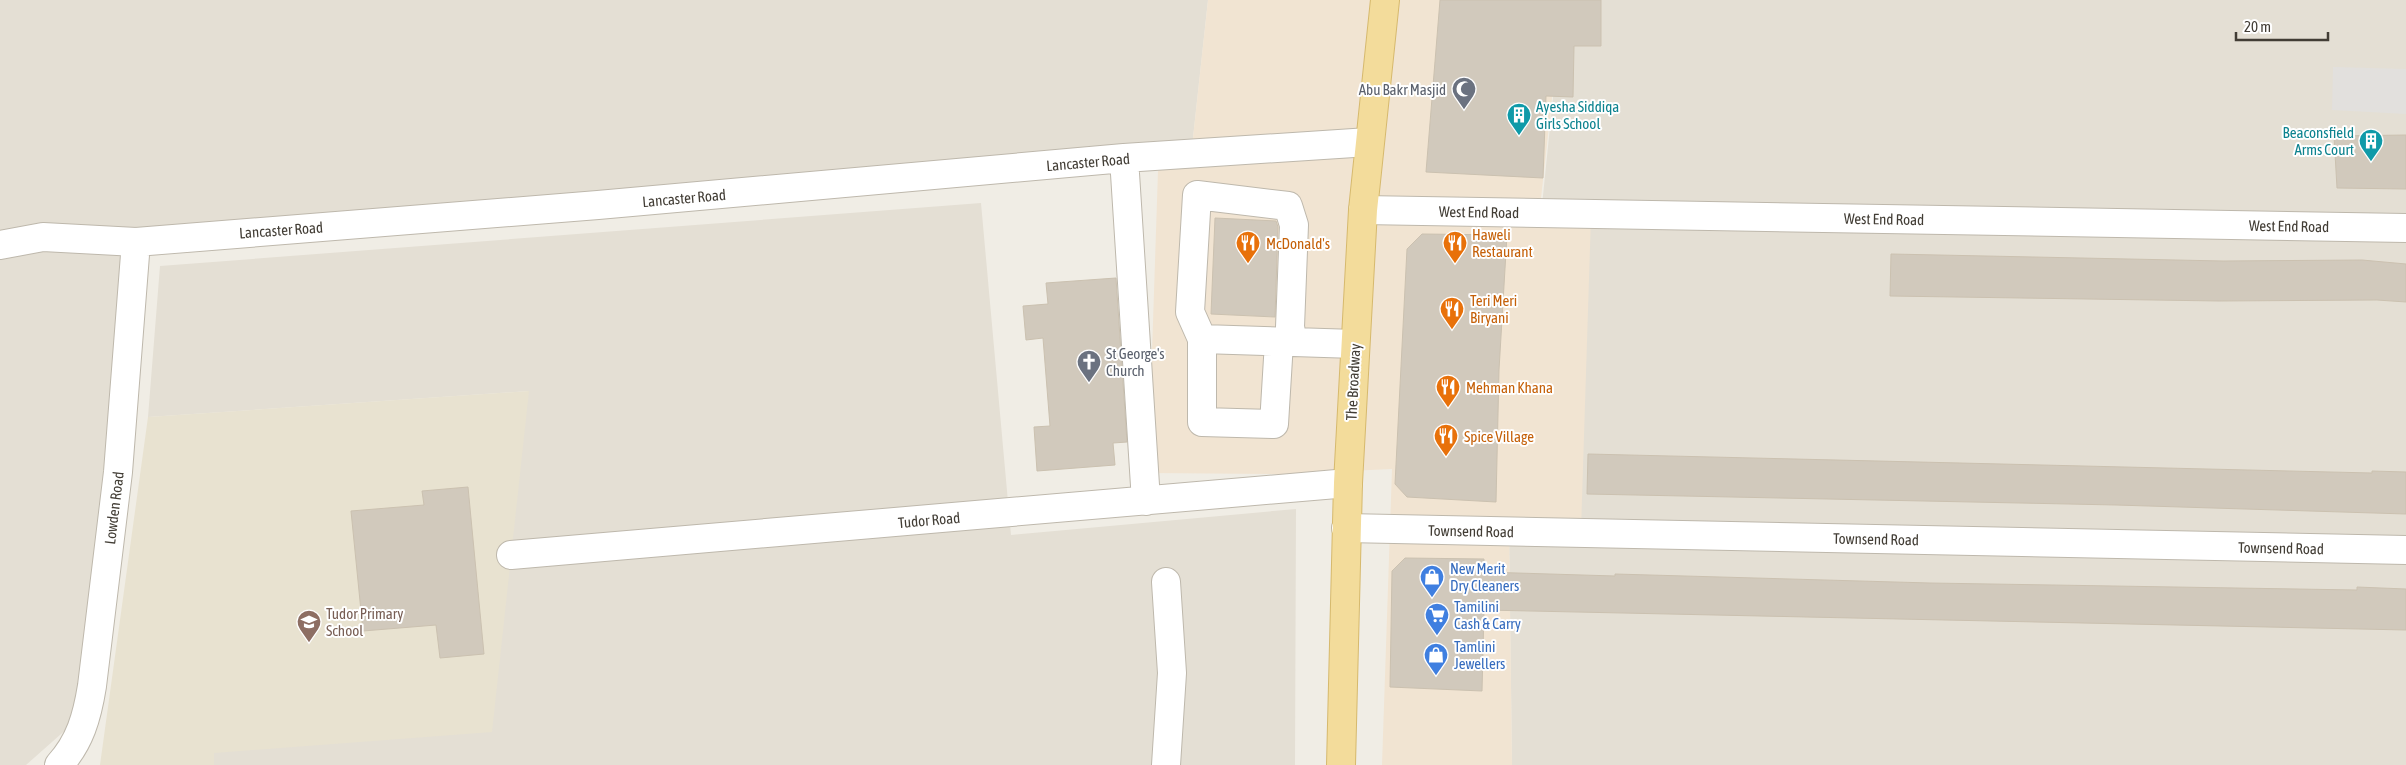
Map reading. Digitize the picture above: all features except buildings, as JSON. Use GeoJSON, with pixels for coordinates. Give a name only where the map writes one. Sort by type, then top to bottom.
{"type":"FeatureCollection","features":[{"type":"Feature","properties":{"kind":"main road","name":"The Broadway"},"geometry":{"type":"LineString","coordinates":[[1341,765],[1346,528],[1355,344],[1363,210],[1385,0]]}},
{"type":"Feature","properties":{"kind":"street","name":"Lancaster Road"},"geometry":{"type":"LineString","coordinates":[[0,245],[43,238],[136,242],[598,206],[1124,158],[1369,142]]}},
{"type":"Feature","properties":{"kind":"street"},"geometry":{"type":"LineString","coordinates":[[1124,158],[1146,500]]}},
{"type":"Feature","properties":{"kind":"street"},"geometry":{"type":"LineString","coordinates":[[1197,196],[1288,206],[1294,225],[1290,327],[1286,342],[1274,424],[1202,422],[1202,339],[1190,312],[1197,196]]}},
{"type":"Feature","properties":{"kind":"street","name":"West End Road"},"geometry":{"type":"LineString","coordinates":[[1363,210],[2406,228]]}},
{"type":"Feature","properties":{"kind":"street","name":"Lowden Road"},"geometry":{"type":"LineString","coordinates":[[59,765],[82,732],[88,716],[118,472],[136,242]]}},
{"type":"Feature","properties":{"kind":"street"},"geometry":{"type":"LineString","coordinates":[[1202,339],[1355,344]]}},
{"type":"Feature","properties":{"kind":"street","name":"Tudor Road"},"geometry":{"type":"LineString","coordinates":[[511,555],[1348,483]]}},
{"type":"Feature","properties":{"kind":"street","name":"Townsend Road"},"geometry":{"type":"LineString","coordinates":[[1346,528],[2406,550]]}},
{"type":"Feature","properties":{"kind":"street"},"geometry":{"type":"LineString","coordinates":[[1166,582],[1172,673],[1166,765]]}},
{"type":"Feature","properties":{"kind":"shaded area"},"geometry":{"type":"Polygon","coordinates":[[[0,0],[1208,0],[1191,156],[146,231],[87,711],[26,765],[0,765],[0,0]]]}},
{"type":"Feature","properties":{"kind":"shaded area"},"geometry":{"type":"Polygon","coordinates":[[[1208,0],[1563,0],[1540,207],[1591,216],[1581,530],[1509,528],[1512,765],[1382,765],[1392,469],[1282,474],[1148,473],[1158,171],[1191,156],[1208,0]]]}},
{"type":"Feature","properties":{"kind":"shaded area"},"geometry":{"type":"Polygon","coordinates":[[[1563,0],[2406,0],[2406,765],[1512,765],[1509,528],[1563,0]]]}},
{"type":"Feature","properties":{"kind":"shaded area"},"geometry":{"type":"Polygon","coordinates":[[[2333,67],[2406,69],[2406,114],[2332,110],[2333,67]]]}},
{"type":"Feature","properties":{"kind":"shaded area"},"geometry":{"type":"Polygon","coordinates":[[[981,203],[1011,535],[1296,509],[1295,765],[214,765],[213,753],[529,391],[148,417],[160,266],[981,203]]]}},
{"type":"Feature","properties":{"kind":"shaded area","name":"Tudor Primary School"},"geometry":{"type":"Polygon","coordinates":[[[529,391],[492,732],[214,753],[214,765],[100,765],[148,417],[529,391]]]}},
{"type":"Feature","properties":{"kind":"place","name":"Abu Bakr Masjid"},"geometry":{"type":"Point","coordinates":[1464,110]}},
{"type":"Feature","properties":{"kind":"place","name":"Ayesha Siddiqa Girls School"},"geometry":{"type":"Point","coordinates":[1519,136]}},
{"type":"Feature","properties":{"kind":"place","name":"Beaconsfield Arms Court"},"geometry":{"type":"Point","coordinates":[2371,162]}},
{"type":"Feature","properties":{"kind":"place","name":"McDonald's"},"geometry":{"type":"Point","coordinates":[1248,264]}},
{"type":"Feature","properties":{"kind":"place","name":"Haweli Restaurant"},"geometry":{"type":"Point","coordinates":[1455,264]}},
{"type":"Feature","properties":{"kind":"place","name":"Teri Meri Biryani"},"geometry":{"type":"Point","coordinates":[1452,330]}},
{"type":"Feature","properties":{"kind":"place","name":"St George's Church"},"geometry":{"type":"Point","coordinates":[1089,383]}},
{"type":"Feature","properties":{"kind":"place","name":"Mehman Khana"},"geometry":{"type":"Point","coordinates":[1448,408]}},
{"type":"Feature","properties":{"kind":"place","name":"Spice Village"},"geometry":{"type":"Point","coordinates":[1446,457]}},
{"type":"Feature","properties":{"kind":"place","name":"New Merit Dry Cleaners"},"geometry":{"type":"Point","coordinates":[1432,598]}},
{"type":"Feature","properties":{"kind":"place","name":"Tamilini Cash & Carry"},"geometry":{"type":"Point","coordinates":[1437,636]}},
{"type":"Feature","properties":{"kind":"place","name":"Tudor Primary School"},"geometry":{"type":"Point","coordinates":[309,643]}},
{"type":"Feature","properties":{"kind":"place","name":"Tamlini Jewellers"},"geometry":{"type":"Point","coordinates":[1436,676]}}]}
